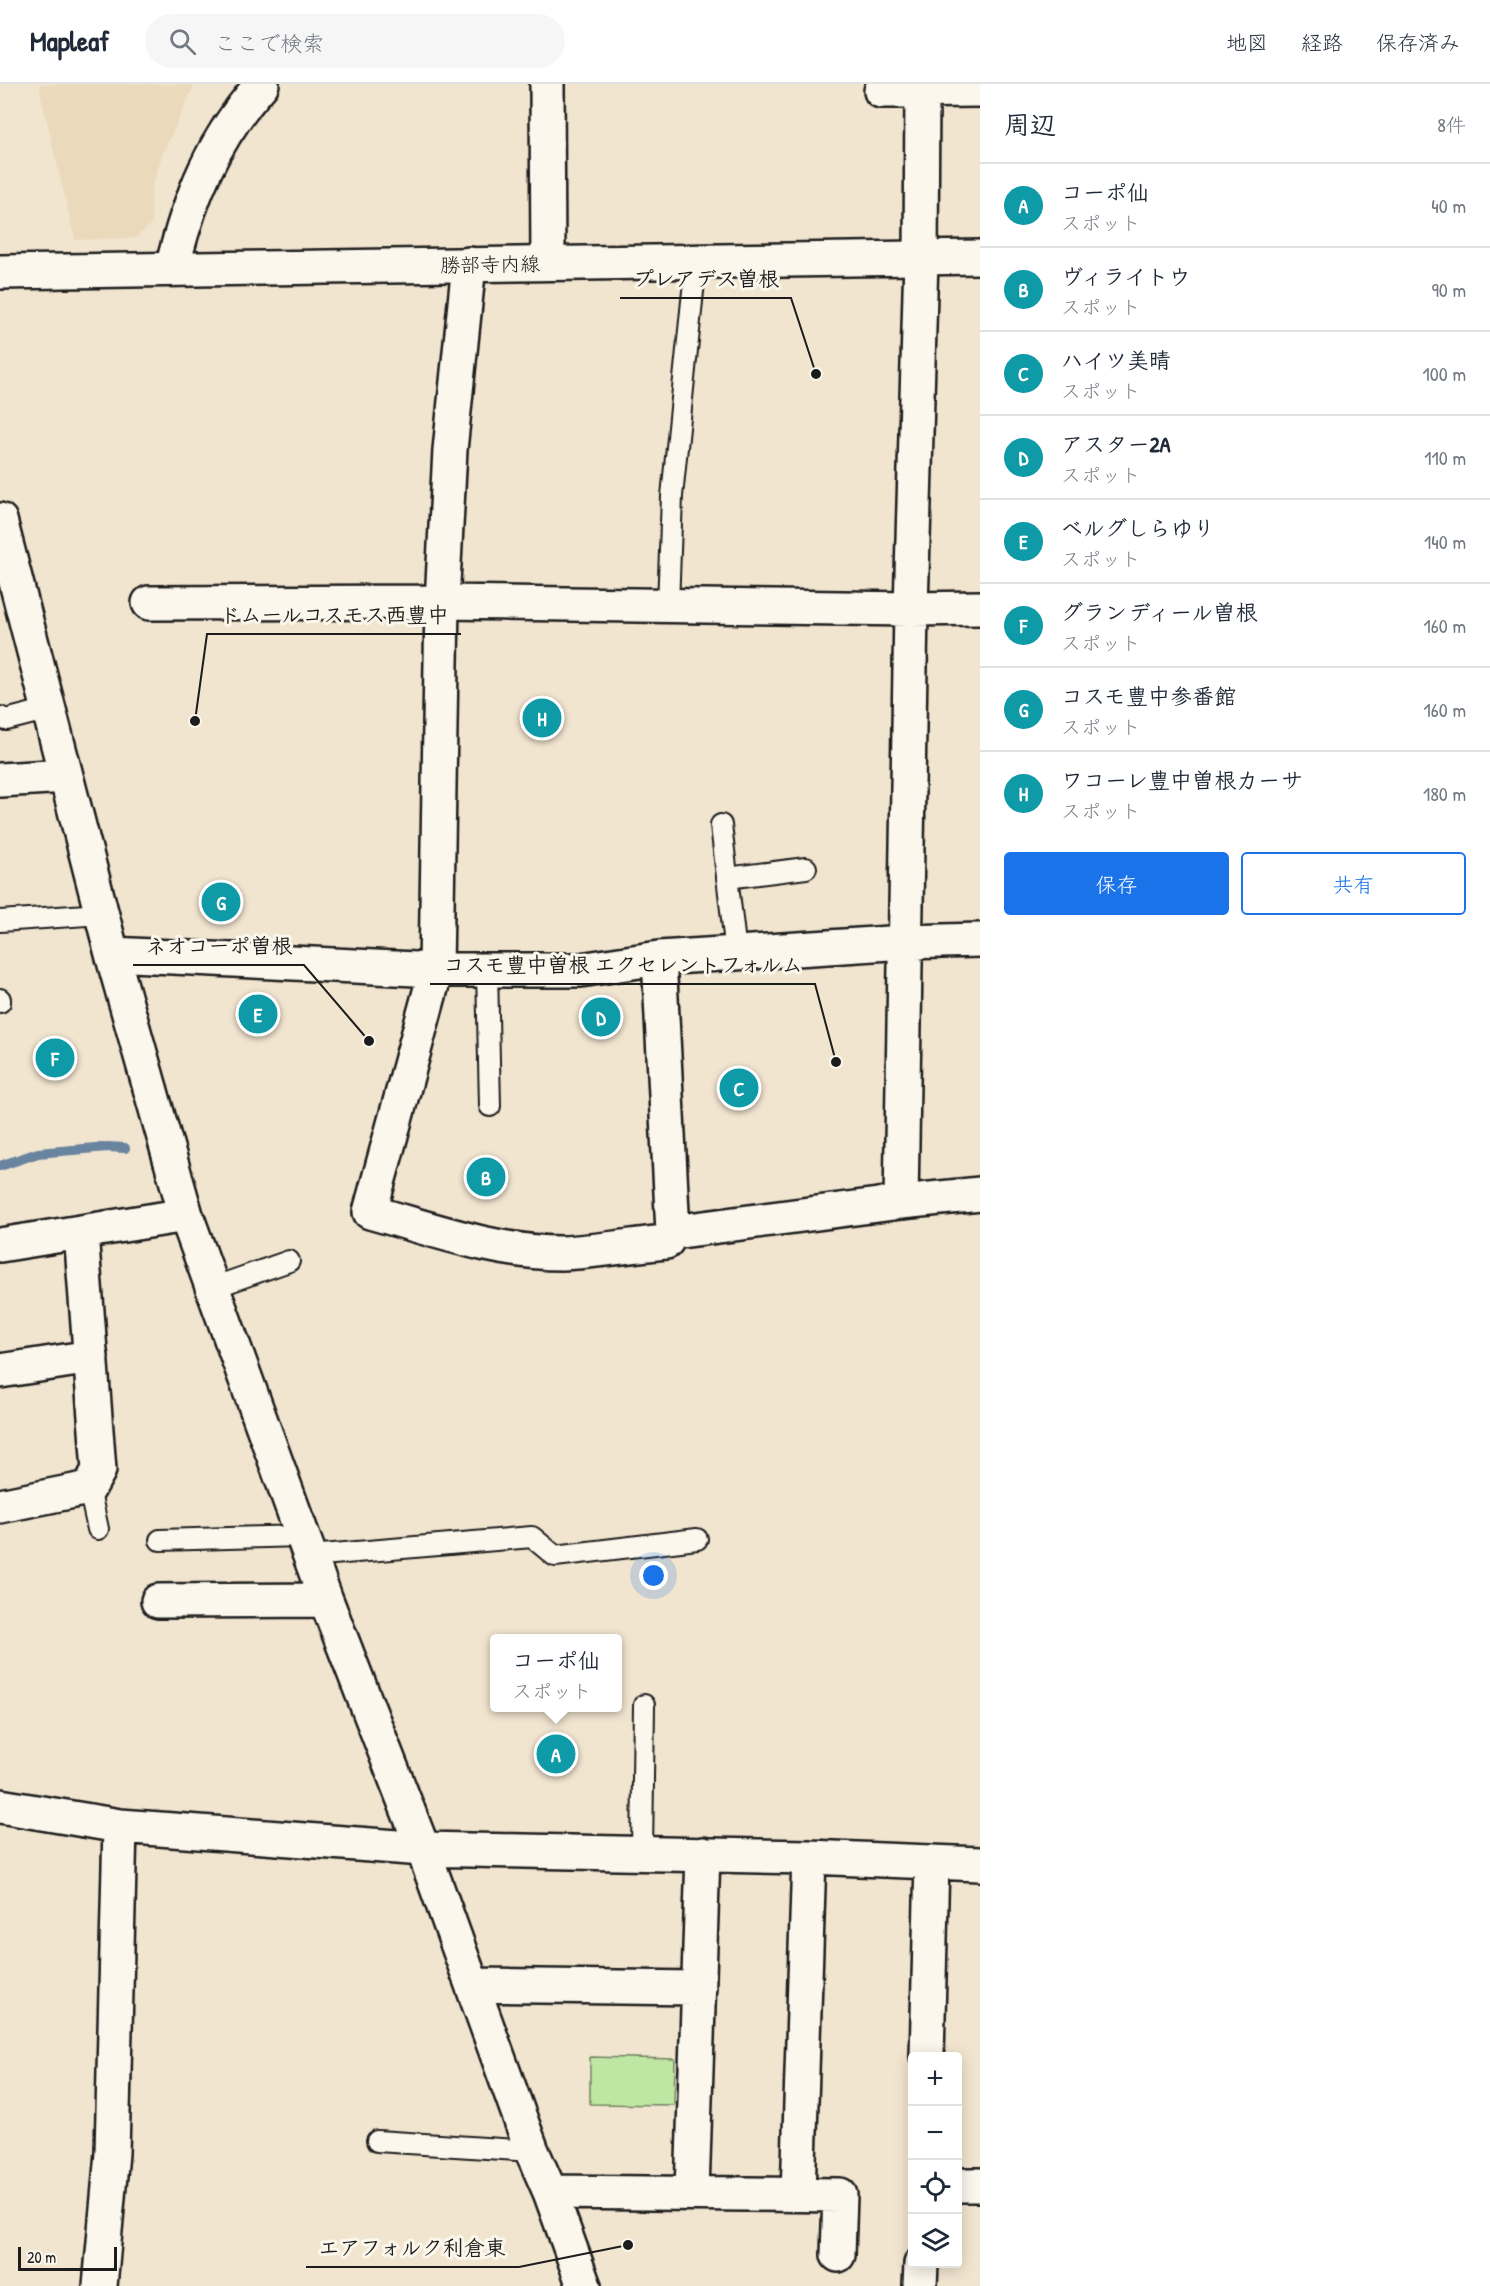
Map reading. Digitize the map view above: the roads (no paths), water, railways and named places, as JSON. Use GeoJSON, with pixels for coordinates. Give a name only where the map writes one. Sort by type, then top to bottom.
{"type":"FeatureCollection","features":[{"type":"Feature","properties":{"kind":"street"},"geometry":{"type":"LineString","coordinates":[[172,269],[179,239],[199,180],[220,139],[262,84]]}},
{"type":"Feature","properties":{"kind":"street"},"geometry":{"type":"LineString","coordinates":[[547,84],[548,263]]}},
{"type":"Feature","properties":{"kind":"street"},"geometry":{"type":"LineString","coordinates":[[901,1202],[911,609],[921,258],[922,90]]}},
{"type":"Feature","properties":{"kind":"street"},"geometry":{"type":"LineString","coordinates":[[881,91],[980,90]]}},
{"type":"Feature","properties":{"kind":"street","name":"勝部寺内線"},"geometry":{"type":"LineString","coordinates":[[0,272],[980,257]]}},
{"type":"Feature","properties":{"kind":"street"},"geometry":{"type":"LineString","coordinates":[[469,264],[450,450],[442,602],[436,970],[370,1212],[500,1247],[531,1251],[562,1253],[666,1242],[673,1232],[659,957]]}},
{"type":"Feature","properties":{"kind":"street"},"geometry":{"type":"LineString","coordinates":[[0,520],[4,553],[49,709],[101,914],[186,1215],[326,1600],[423,1849],[532,2151],[550,2192],[584,2286]]}},
{"type":"Feature","properties":{"kind":"street"},"geometry":{"type":"LineString","coordinates":[[149,603],[442,602],[980,608]]}},
{"type":"Feature","properties":{"kind":"street"},"geometry":{"type":"LineString","coordinates":[[0,780],[66,776]]}},
{"type":"Feature","properties":{"kind":"street"},"geometry":{"type":"LineString","coordinates":[[112,954],[436,970],[580,970],[659,957],[905,942],[980,940]]}},
{"type":"Feature","properties":{"kind":"street"},"geometry":{"type":"LineString","coordinates":[[673,1232],[980,1194]]}},
{"type":"Feature","properties":{"kind":"street"},"geometry":{"type":"LineString","coordinates":[[0,1245],[186,1215]]}},
{"type":"Feature","properties":{"kind":"street"},"geometry":{"type":"LineString","coordinates":[[0,1506],[89,1488],[99,1470],[81,1232]]}},
{"type":"Feature","properties":{"kind":"street"},"geometry":{"type":"LineString","coordinates":[[0,1371],[91,1357]]}},
{"type":"Feature","properties":{"kind":"street"},"geometry":{"type":"LineString","coordinates":[[158,1601],[326,1600]]}},
{"type":"Feature","properties":{"kind":"street"},"geometry":{"type":"LineString","coordinates":[[0,1806],[120,1826],[423,1849],[703,1854],[980,1864]]}},
{"type":"Feature","properties":{"kind":"street"},"geometry":{"type":"LineString","coordinates":[[100,2286],[112,2153],[120,1826]]}},
{"type":"Feature","properties":{"kind":"street"},"geometry":{"type":"LineString","coordinates":[[692,2192],[703,1854]]}},
{"type":"Feature","properties":{"kind":"street"},"geometry":{"type":"LineString","coordinates":[[798,2194],[809,1857]]}},
{"type":"Feature","properties":{"kind":"street"},"geometry":{"type":"LineString","coordinates":[[927,2052],[932,1862]]}},
{"type":"Feature","properties":{"kind":"street"},"geometry":{"type":"LineString","coordinates":[[472,1985],[699,1988]]}},
{"type":"Feature","properties":{"kind":"street"},"geometry":{"type":"LineString","coordinates":[[962,2185],[980,2185]]}},
{"type":"Feature","properties":{"kind":"street"},"geometry":{"type":"LineString","coordinates":[[550,2192],[840,2195],[838,2255]]}},
{"type":"Feature","properties":{"kind":"street"},"geometry":{"type":"LineString","coordinates":[[920,2286],[921,2268]]}},
{"type":"Feature","properties":{"kind":"lane"},"geometry":{"type":"LineString","coordinates":[[668,606],[672,496],[696,262]]}},
{"type":"Feature","properties":{"kind":"lane"},"geometry":{"type":"LineString","coordinates":[[0,717],[6,720],[49,709]]}},
{"type":"Feature","properties":{"kind":"lane"},"geometry":{"type":"LineString","coordinates":[[721,825],[736,953]]}},
{"type":"Feature","properties":{"kind":"lane"},"geometry":{"type":"LineString","coordinates":[[727,878],[806,868]]}},
{"type":"Feature","properties":{"kind":"lane"},"geometry":{"type":"LineString","coordinates":[[0,921],[101,914]]}},
{"type":"Feature","properties":{"kind":"lane"},"geometry":{"type":"LineString","coordinates":[[487,970],[490,1106]]}},
{"type":"Feature","properties":{"kind":"lane"},"geometry":{"type":"LineString","coordinates":[[212,1288],[289,1261]]}},
{"type":"Feature","properties":{"kind":"lane"},"geometry":{"type":"LineString","coordinates":[[89,1488],[98,1529]]}},
{"type":"Feature","properties":{"kind":"lane"},"geometry":{"type":"LineString","coordinates":[[160,1540],[307,1546],[532,1538],[555,1556],[697,1539]]}},
{"type":"Feature","properties":{"kind":"lane"},"geometry":{"type":"LineString","coordinates":[[642,1853],[644,1705]]}},
{"type":"Feature","properties":{"kind":"lane"},"geometry":{"type":"LineString","coordinates":[[377,2141],[532,2151]]}},
{"type":"Feature","properties":{"kind":"waterway"},"geometry":{"type":"LineString","coordinates":[[0,1166],[38,1153],[107,1147],[125,1148]]}},
{"type":"Feature","properties":{"kind":"place","name":"プレアデス曽根"},"geometry":{"type":"Point","coordinates":[816,374]}},
{"type":"Feature","properties":{"kind":"place","name":"ワコーレ豊中曽根カーサ"},"geometry":{"type":"Point","coordinates":[542,718]}},
{"type":"Feature","properties":{"kind":"place","name":"ドムールコスモス西豊中"},"geometry":{"type":"Point","coordinates":[195,721]}},
{"type":"Feature","properties":{"kind":"place","name":"コスモ豊中参番館"},"geometry":{"type":"Point","coordinates":[221,902]}},
{"type":"Feature","properties":{"kind":"place","name":"ベルグしらゆり"},"geometry":{"type":"Point","coordinates":[258,1014]}},
{"type":"Feature","properties":{"kind":"place","name":"アスター2A"},"geometry":{"type":"Point","coordinates":[601,1017]}},
{"type":"Feature","properties":{"kind":"place","name":"ネオコーポ曽根"},"geometry":{"type":"Point","coordinates":[369,1041]}},
{"type":"Feature","properties":{"kind":"place","name":"グランディール曽根"},"geometry":{"type":"Point","coordinates":[55,1058]}},
{"type":"Feature","properties":{"kind":"place","name":"コスモ豊中曽根 エクセレントフォルム"},"geometry":{"type":"Point","coordinates":[836,1062]}},
{"type":"Feature","properties":{"kind":"place","name":"ハイツ美晴"},"geometry":{"type":"Point","coordinates":[739,1088]}},
{"type":"Feature","properties":{"kind":"place","name":"ヴィライトウ"},"geometry":{"type":"Point","coordinates":[486,1177]}},
{"type":"Feature","properties":{"kind":"place","name":"コーポ仙"},"geometry":{"type":"Point","coordinates":[556,1754]}},
{"type":"Feature","properties":{"kind":"place","name":"エアフォルク利倉東"},"geometry":{"type":"Point","coordinates":[628,2245]}}]}
